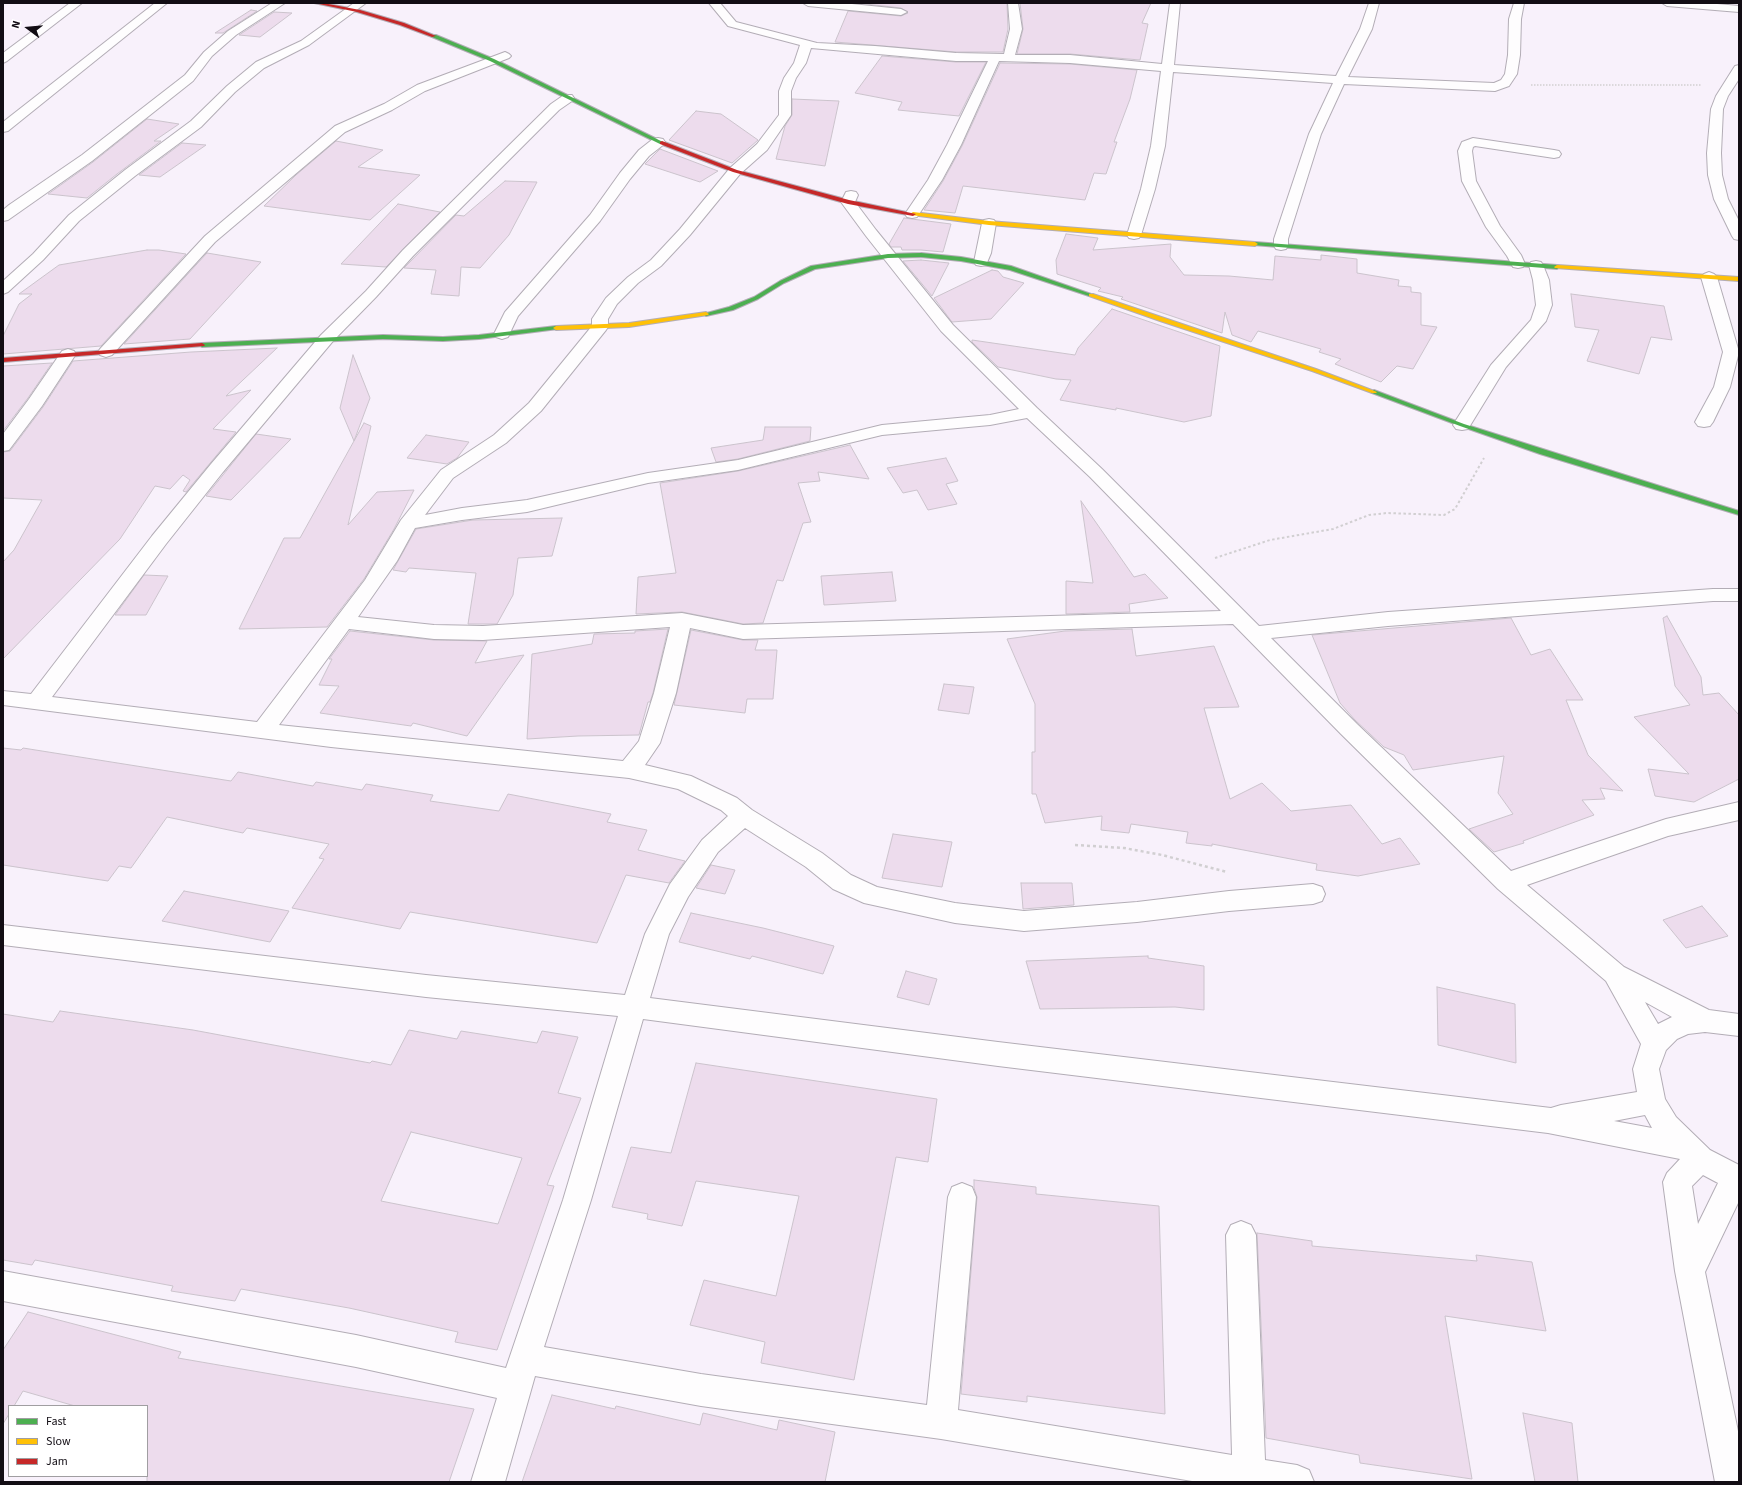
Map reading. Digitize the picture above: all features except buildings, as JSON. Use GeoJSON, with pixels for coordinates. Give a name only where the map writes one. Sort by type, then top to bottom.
{"type":"FeatureCollection","features":[{"type":"Feature","properties":{"kind":"street"},"geometry":{"type":"LineString","coordinates":[[3,59],[77,3]]}},
{"type":"Feature","properties":{"kind":"street"},"geometry":{"type":"LineString","coordinates":[[3,128],[162,3]]}},
{"type":"Feature","properties":{"kind":"street"},"geometry":{"type":"LineString","coordinates":[[3,217],[87,158],[188,78],[208,54],[232,34],[280,3]]}},
{"type":"Feature","properties":{"kind":"street"},"geometry":{"type":"LineString","coordinates":[[316,3],[355,5],[414,20],[460,36]]}},
{"type":"Feature","properties":{"kind":"street"},"geometry":{"type":"LineString","coordinates":[[714,3],[732,24],[772,33],[817,46],[875,49],[956,57],[1070,59],[1168,68],[1340,80],[1496,87],[1505,83],[1511,74],[1515,19],[1519,3]]}},
{"type":"Feature","properties":{"kind":"street"},"geometry":{"type":"LineString","coordinates":[[808,3],[901,12]]}},
{"type":"Feature","properties":{"kind":"street"},"geometry":{"type":"LineString","coordinates":[[1009,57],[1016,29],[1013,3]]}},
{"type":"Feature","properties":{"kind":"street"},"geometry":{"type":"LineString","coordinates":[[1135,232],[1148,189],[1158,146],[1175,3]]}},
{"type":"Feature","properties":{"kind":"street"},"geometry":{"type":"LineString","coordinates":[[1281,242],[1300,176],[1315,134],[1366,29],[1374,3]]}},
{"type":"Feature","properties":{"kind":"street"},"geometry":{"type":"LineString","coordinates":[[1667,3],[1739,9]]}},
{"type":"Feature","properties":{"kind":"street"},"geometry":{"type":"LineString","coordinates":[[355,5],[455,44],[492,55],[509,57]]}},
{"type":"Feature","properties":{"kind":"street"},"geometry":{"type":"LineString","coordinates":[[3,289],[38,257],[74,218],[130,173],[196,124],[209,113],[231,89],[260,65],[305,42],[355,5]]}},
{"type":"Feature","properties":{"kind":"street"},"geometry":{"type":"LineString","coordinates":[[262,730],[343,622],[387,561],[408,524],[447,474],[500,439],[535,407],[600,327],[600,319],[612,301],[633,280],[656,262],[685,232],[739,168],[762,147],[784,115],[785,91],[790,78],[800,63],[806,44]]}},
{"type":"Feature","properties":{"kind":"street"},"geometry":{"type":"LineString","coordinates":[[492,55],[568,98],[658,142],[739,168],[850,198],[914,211],[989,223],[1281,242],[1516,260],[1739,271]]}},
{"type":"Feature","properties":{"kind":"street"},"geometry":{"type":"LineString","coordinates":[[106,352],[210,239],[340,129],[388,107],[421,88],[492,55]]}},
{"type":"Feature","properties":{"kind":"street"},"geometry":{"type":"LineString","coordinates":[[914,211],[935,180],[954,145],[995,58]]}},
{"type":"Feature","properties":{"kind":"street"},"geometry":{"type":"LineString","coordinates":[[1739,69],[1717,109],[1714,145],[1715,175],[1721,199],[1739,236]]}},
{"type":"Feature","properties":{"kind":"street"},"geometry":{"type":"LineString","coordinates":[[547,77],[670,137],[739,168]]}},
{"type":"Feature","properties":{"kind":"street"},"geometry":{"type":"LineString","coordinates":[[36,702],[155,546],[217,468],[327,338],[442,219],[555,107],[568,98]]}},
{"type":"Feature","properties":{"kind":"street"},"geometry":{"type":"LineString","coordinates":[[502,334],[511,315],[595,218],[625,176],[644,153],[658,142]]}},
{"type":"Feature","properties":{"kind":"street"},"geometry":{"type":"LineString","coordinates":[[1554,154],[1473,142],[1467,145],[1465,151],[1469,181],[1493,227],[1516,260],[1536,265],[1739,279]]}},
{"type":"Feature","properties":{"kind":"street"},"geometry":{"type":"LineString","coordinates":[[850,198],[888,256],[947,328],[1031,412],[1096,473],[1355,735],[1507,882],[1615,974],[1705,1020]]}},
{"type":"Feature","properties":{"kind":"street"},"geometry":{"type":"LineString","coordinates":[[914,211],[990,217],[1135,232]]}},
{"type":"Feature","properties":{"kind":"street"},"geometry":{"type":"LineString","coordinates":[[981,262],[987,240],[989,223]]}},
{"type":"Feature","properties":{"kind":"street"},"geometry":{"type":"LineString","coordinates":[[3,360],[192,345],[383,336],[443,339],[479,337],[538,329],[629,325],[704,315],[731,309],[756,298],[782,282],[813,267],[888,256],[921,255],[981,262],[1011,268],[1048,279],[1162,320],[1314,370],[1462,425],[1739,514]]}},
{"type":"Feature","properties":{"kind":"street"},"geometry":{"type":"LineString","coordinates":[[1462,425],[1499,365],[1538,321],[1544,305],[1541,280],[1536,265]]}},
{"type":"Feature","properties":{"kind":"street"},"geometry":{"type":"LineString","coordinates":[[1704,422],[1722,387],[1732,352],[1709,277]]}},
{"type":"Feature","properties":{"kind":"street"},"geometry":{"type":"LineString","coordinates":[[3,446],[36,402],[68,354]]}},
{"type":"Feature","properties":{"kind":"street"},"geometry":{"type":"LineString","coordinates":[[408,524],[462,514],[527,506],[648,478],[738,465],[882,430],[990,420],[1031,412]]}},
{"type":"Feature","properties":{"kind":"street"},"geometry":{"type":"LineString","coordinates":[[1254,634],[1412,617],[1713,595],[1739,595]]}},
{"type":"Feature","properties":{"kind":"street"},"geometry":{"type":"LineString","coordinates":[[343,622],[434,632],[483,633],[682,620],[743,632],[1238,617]]}},
{"type":"Feature","properties":{"kind":"street"},"geometry":{"type":"LineString","coordinates":[[629,770],[649,743],[665,693],[682,620]]}},
{"type":"Feature","properties":{"kind":"street"},"geometry":{"type":"LineString","coordinates":[[3,698],[330,739],[629,770],[683,782],[729,804],[744,816],[814,860],[842,882],[873,896],[955,912],[1024,920],[1137,912],[1228,901],[1313,894]]}},
{"type":"Feature","properties":{"kind":"street"},"geometry":{"type":"LineString","coordinates":[[1507,882],[1666,828],[1739,811]]}},
{"type":"Feature","properties":{"kind":"street"},"geometry":{"type":"LineString","coordinates":[[488,1482],[521,1372],[577,1200],[657,934],[679,891],[710,846],[744,816]]}},
{"type":"Feature","properties":{"kind":"street"},"geometry":{"type":"LineString","coordinates":[[3,935],[426,986],[634,1007],[998,1054],[1548,1120],[1693,1154]]}},
{"type":"Feature","properties":{"kind":"street"},"geometry":{"type":"LineString","coordinates":[[1615,974],[1655,1043]]}},
{"type":"Feature","properties":{"kind":"street"},"geometry":{"type":"LineString","coordinates":[[1690,1271],[1737,1180],[1693,1154],[1666,1126],[1652,1102],[1646,1069],[1655,1043],[1668,1031],[1685,1023],[1705,1020],[1737,1023]]}},
{"type":"Feature","properties":{"kind":"street"},"geometry":{"type":"LineString","coordinates":[[1548,1120],[1652,1102]]}},
{"type":"Feature","properties":{"kind":"street"},"geometry":{"type":"LineString","coordinates":[[1693,1154],[1677,1182],[1690,1271],[1732,1482]]}},
{"type":"Feature","properties":{"kind":"street"},"geometry":{"type":"LineString","coordinates":[[941,1423],[962,1196]]}},
{"type":"Feature","properties":{"kind":"street"},"geometry":{"type":"LineString","coordinates":[[1241,1235],[1248,1478]]}},
{"type":"Feature","properties":{"kind":"street"},"geometry":{"type":"LineString","coordinates":[[3,1286],[356,1351],[521,1372],[701,1390],[941,1423],[1248,1478],[1297,1482]]}},
{"type":"Feature","properties":{"kind":"path"},"geometry":{"type":"LineString","coordinates":[[1505,83],[1562,86],[1729,85]]}},
{"type":"Feature","properties":{"kind":"path"},"geometry":{"type":"LineString","coordinates":[[1188,567],[1270,540],[1333,529],[1369,515],[1387,513],[1444,515],[1455,509],[1483,461],[1493,435]]}},
{"type":"Feature","properties":{"kind":"path"},"geometry":{"type":"LineString","coordinates":[[1075,845],[1124,848],[1234,874]]}},
{"type":"Feature","properties":{"kind":"traffic: fast"},"geometry":{"type":"LineString","coordinates":[[434,36],[492,60],[662,143]]}},
{"type":"Feature","properties":{"kind":"traffic: fast"},"geometry":{"type":"LineString","coordinates":[[1255,244],[1557,267]]}},
{"type":"Feature","properties":{"kind":"traffic: fast"},"geometry":{"type":"LineString","coordinates":[[706,314],[731,309],[756,298],[782,282],[813,267],[888,256],[921,255],[961,259],[1011,268],[1091,295]]}},
{"type":"Feature","properties":{"kind":"traffic: fast"},"geometry":{"type":"LineString","coordinates":[[202,345],[383,337],[443,339],[479,337],[556,328]]}},
{"type":"Feature","properties":{"kind":"traffic: fast"},"geometry":{"type":"LineString","coordinates":[[1374,392],[1462,425],[1543,452],[1739,513]]}},
{"type":"Feature","properties":{"kind":"traffic: slow"},"geometry":{"type":"LineString","coordinates":[[913,214],[989,223],[1255,244]]}},
{"type":"Feature","properties":{"kind":"traffic: slow"},"geometry":{"type":"LineString","coordinates":[[1557,267],[1739,279]]}},
{"type":"Feature","properties":{"kind":"traffic: slow"},"geometry":{"type":"LineString","coordinates":[[1091,295],[1314,370],[1374,392]]}},
{"type":"Feature","properties":{"kind":"traffic: slow"},"geometry":{"type":"LineString","coordinates":[[556,328],[629,325],[706,314]]}},
{"type":"Feature","properties":{"kind":"traffic: jam"},"geometry":{"type":"LineString","coordinates":[[316,3],[358,11],[402,24],[434,36]]}},
{"type":"Feature","properties":{"kind":"traffic: jam"},"geometry":{"type":"LineString","coordinates":[[662,143],[735,171],[848,202],[913,214]]}},
{"type":"Feature","properties":{"kind":"traffic: jam"},"geometry":{"type":"LineString","coordinates":[[3,360],[202,345]]}}]}
